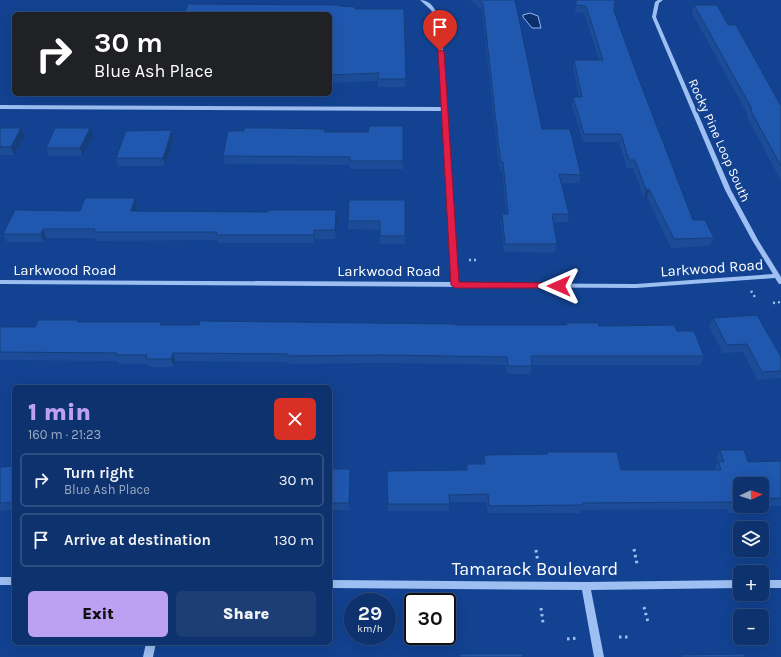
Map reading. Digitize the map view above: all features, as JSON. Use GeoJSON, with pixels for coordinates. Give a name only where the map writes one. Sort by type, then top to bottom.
{"type":"FeatureCollection","features":[{"type":"Feature","properties":{"kind":"street"},"geometry":{"type":"LineString","coordinates":[[424,1],[433,9],[439,22],[443,109],[455,285]]}},
{"type":"Feature","properties":{"kind":"street","name":"Rocky Pine Loop South"},"geometry":{"type":"LineString","coordinates":[[659,1],[654,17],[728,190],[755,240],[779,279]]}},
{"type":"Feature","properties":{"kind":"street"},"geometry":{"type":"LineString","coordinates":[[0,107],[443,109]]}},
{"type":"Feature","properties":{"kind":"street","name":"Larkwood Road"},"geometry":{"type":"LineString","coordinates":[[0,282],[636,286],[779,279]]}},
{"type":"Feature","properties":{"kind":"street"},"geometry":{"type":"LineString","coordinates":[[0,581],[12,581]]}},
{"type":"Feature","properties":{"kind":"street","name":"Tamarack Boulevard"},"geometry":{"type":"LineString","coordinates":[[332,584],[586,586],[733,584]]}},
{"type":"Feature","properties":{"kind":"street"},"geometry":{"type":"LineString","coordinates":[[769,584],[781,584]]}},
{"type":"Feature","properties":{"kind":"street"},"geometry":{"type":"LineString","coordinates":[[586,586],[598,657]]}},
{"type":"Feature","properties":{"kind":"street"},"geometry":{"type":"LineString","coordinates":[[148,657],[151,645]]}},
{"type":"Feature","properties":{"kind":"path"},"geometry":{"type":"LineString","coordinates":[[468,260],[477,260]]}},
{"type":"Feature","properties":{"kind":"path"},"geometry":{"type":"LineString","coordinates":[[773,303],[781,302]]}},
{"type":"Feature","properties":{"kind":"path"},"geometry":{"type":"LineString","coordinates":[[536,550],[538,563]]}},
{"type":"Feature","properties":{"kind":"path"},"geometry":{"type":"LineString","coordinates":[[634,550],[637,564]]}},
{"type":"Feature","properties":{"kind":"path"},"geometry":{"type":"LineString","coordinates":[[644,607],[648,622]]}},
{"type":"Feature","properties":{"kind":"path"},"geometry":{"type":"LineString","coordinates":[[541,608],[543,622]]}},
{"type":"Feature","properties":{"kind":"path"},"geometry":{"type":"LineString","coordinates":[[619,637],[631,637]]}},
{"type":"Feature","properties":{"kind":"path"},"geometry":{"type":"LineString","coordinates":[[567,639],[580,638]]}},
{"type":"Feature","properties":{"kind":"water"},"geometry":{"type":"Polygon","coordinates":[[[530,13],[538,16],[541,28],[532,28],[523,17],[523,15],[530,13]]]}},
{"type":"Feature","properties":{"kind":"building"},"geometry":{"type":"Polygon","coordinates":[[[479,0],[515,0],[542,129],[570,129],[581,175],[559,174],[569,214],[552,214],[557,244],[505,244],[502,214],[508,214],[503,162],[501,162],[498,141],[483,3],[479,0]]]}},
{"type":"Feature","properties":{"kind":"building"},"geometry":{"type":"Polygon","coordinates":[[[576,0],[615,0],[614,11],[693,220],[705,220],[714,238],[674,239],[649,189],[646,190],[635,160],[629,160],[621,134],[584,134],[573,97],[582,97],[574,60],[603,60],[586,6],[576,5],[576,0]]]}},
{"type":"Feature","properties":{"kind":"building"},"geometry":{"type":"Polygon","coordinates":[[[188,4],[339,5],[356,7],[355,9],[404,9],[406,79],[378,79],[379,73],[332,75],[332,12],[185,12],[188,4]]]}},
{"type":"Feature","properties":{"kind":"building"},"geometry":{"type":"Polygon","coordinates":[[[694,5],[717,5],[728,25],[736,25],[781,106],[781,166],[750,109],[752,109],[694,5]]]}},
{"type":"Feature","properties":{"kind":"building"},"geometry":{"type":"Polygon","coordinates":[[[369,126],[403,126],[403,161],[350,161],[350,157],[223,156],[228,131],[244,131],[244,128],[270,128],[325,129],[324,132],[368,132],[369,126]]]}},
{"type":"Feature","properties":{"kind":"building"},"geometry":{"type":"Polygon","coordinates":[[[0,128],[21,128],[11,147],[0,147],[0,128]]]}},
{"type":"Feature","properties":{"kind":"building"},"geometry":{"type":"Polygon","coordinates":[[[55,128],[90,128],[80,148],[46,148],[55,128]]]}},
{"type":"Feature","properties":{"kind":"building"},"geometry":{"type":"Polygon","coordinates":[[[172,130],[163,158],[116,158],[126,131],[172,130]]]}},
{"type":"Feature","properties":{"kind":"building"},"geometry":{"type":"Polygon","coordinates":[[[85,198],[135,198],[131,211],[268,212],[268,210],[336,210],[335,230],[314,230],[314,235],[216,235],[217,232],[94,232],[95,229],[43,229],[41,234],[3,234],[15,210],[80,211],[85,198]]]}},
{"type":"Feature","properties":{"kind":"building"},"geometry":{"type":"Polygon","coordinates":[[[349,200],[405,200],[405,236],[380,236],[380,221],[348,221],[349,200]]]}},
{"type":"Feature","properties":{"kind":"building"},"geometry":{"type":"Polygon","coordinates":[[[757,315],[781,357],[781,371],[762,372],[747,344],[727,345],[713,318],[757,315]]]}},
{"type":"Feature","properties":{"kind":"building"},"geometry":{"type":"Polygon","coordinates":[[[38,320],[78,320],[77,322],[161,322],[160,325],[199,325],[200,321],[455,325],[567,325],[566,323],[598,323],[599,326],[674,325],[677,331],[694,331],[704,356],[531,356],[532,366],[508,366],[507,357],[382,355],[288,356],[288,354],[173,353],[171,359],[146,359],[147,355],[116,355],[117,353],[0,352],[0,327],[35,327],[38,320]]]}},
{"type":"Feature","properties":{"kind":"building"},"geometry":{"type":"Polygon","coordinates":[[[720,450],[744,450],[748,462],[781,461],[781,498],[769,499],[769,477],[733,477],[733,505],[732,502],[583,503],[583,505],[489,506],[488,494],[449,495],[450,504],[388,504],[387,471],[467,470],[467,464],[485,464],[484,455],[548,454],[547,452],[617,452],[621,470],[721,470],[718,461],[724,462],[720,450]]]}},
{"type":"Feature","properties":{"kind":"building"},"geometry":{"type":"Polygon","coordinates":[[[12,466],[12,502],[0,503],[0,467],[12,466]]]}},
{"type":"Feature","properties":{"kind":"building"},"geometry":{"type":"Polygon","coordinates":[[[332,469],[350,469],[349,503],[332,503],[332,469]]]}},
{"type":"Feature","properties":{"kind":"building"},"geometry":{"type":"Polygon","coordinates":[[[459,654],[522,654],[523,657],[460,657],[459,654]]]}},
{"type":"Feature","properties":{"kind":"building"},"geometry":{"type":"Polygon","coordinates":[[[744,654],[745,657],[682,657],[681,655],[744,654]]]}},
{"type":"Feature","properties":{"kind":"route"},"geometry":{"type":"LineString","coordinates":[[440,51],[455,285],[559,286]]}}]}
